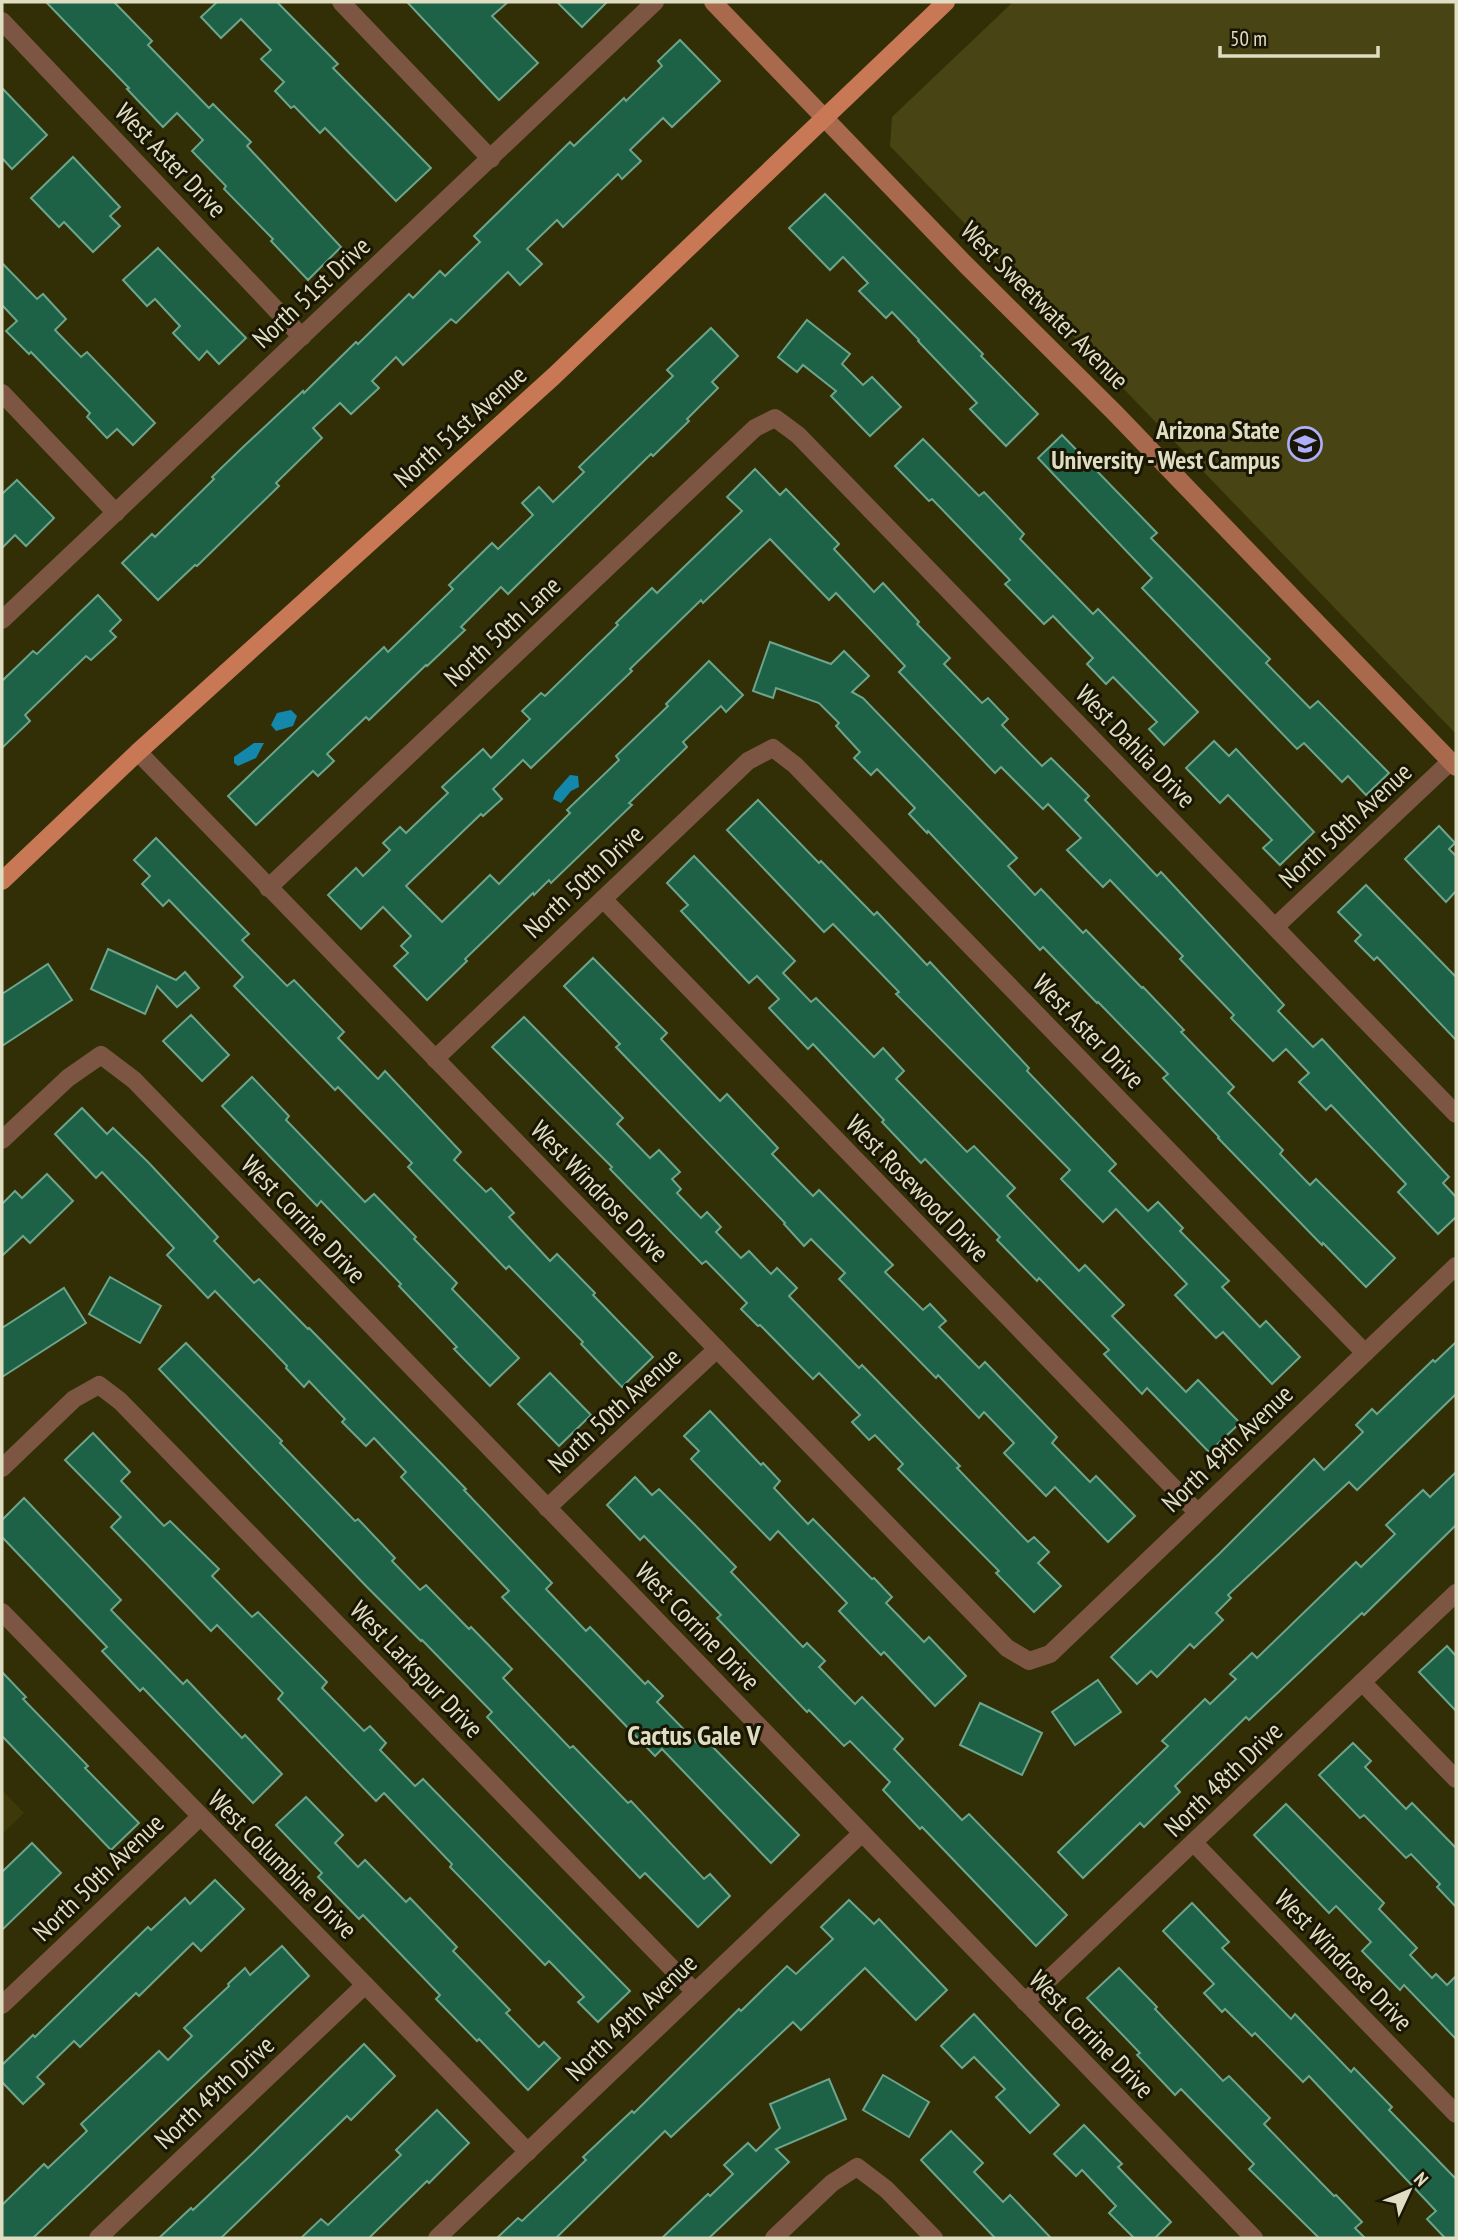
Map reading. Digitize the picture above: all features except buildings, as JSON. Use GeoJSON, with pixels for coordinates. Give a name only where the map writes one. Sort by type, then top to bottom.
{"type":"FeatureCollection","features":[{"type":"Feature","properties":{"kind":"main road","name":"North 51st Avenue"},"geometry":{"type":"LineString","coordinates":[[2,881],[138,752],[544,385],[946,2]]}},
{"type":"Feature","properties":{"kind":"street"},"geometry":{"type":"LineString","coordinates":[[341,2],[491,159]]}},
{"type":"Feature","properties":{"kind":"street","name":"North 51st Drive"},"geometry":{"type":"LineString","coordinates":[[2,620],[655,2]]}},
{"type":"Feature","properties":{"kind":"street","name":"West Sweetwater Avenue"},"geometry":{"type":"LineString","coordinates":[[713,2],[966,265],[1115,412],[1453,764]]}},
{"type":"Feature","properties":{"kind":"street","name":"West Aster Drive"},"geometry":{"type":"LineString","coordinates":[[2,21],[302,337]]}},
{"type":"Feature","properties":{"kind":"street"},"geometry":{"type":"LineString","coordinates":[[2,393],[116,513]]}},
{"type":"Feature","properties":{"kind":"street","name":"North 50th Lane"},"geometry":{"type":"LineString","coordinates":[[268,888],[755,428],[775,418]]}},
{"type":"Feature","properties":{"kind":"street","name":"West Dahlia Drive"},"geometry":{"type":"LineString","coordinates":[[775,418],[798,435],[1456,1114]]}},
{"type":"Feature","properties":{"kind":"street","name":"West Aster Drive"},"geometry":{"type":"LineString","coordinates":[[773,748],[795,765],[1365,1353]]}},
{"type":"Feature","properties":{"kind":"street","name":"North 50th Drive"},"geometry":{"type":"LineString","coordinates":[[435,1059],[748,761],[773,748]]}},
{"type":"Feature","properties":{"kind":"street","name":"West Windrose Drive"},"geometry":{"type":"LineString","coordinates":[[138,752],[1007,1648],[1029,1661]]}},
{"type":"Feature","properties":{"kind":"street","name":"North 50th Avenue"},"geometry":{"type":"LineString","coordinates":[[1275,927],[1453,764]]}},
{"type":"Feature","properties":{"kind":"street","name":"West Rosewood Drive"},"geometry":{"type":"LineString","coordinates":[[603,899],[1196,1512]]}},
{"type":"Feature","properties":{"kind":"street","name":"West Corrine Drive"},"geometry":{"type":"LineString","coordinates":[[2,1140],[68,1078],[101,1055],[134,1080],[1254,2238]]}},
{"type":"Feature","properties":{"kind":"street","name":"North 49th Avenue"},"geometry":{"type":"LineString","coordinates":[[1029,1661],[1050,1654],[1456,1266]]}},
{"type":"Feature","properties":{"kind":"street","name":"North 50th Avenue"},"geometry":{"type":"LineString","coordinates":[[547,1508],[716,1349]]}},
{"type":"Feature","properties":{"kind":"street","name":"West Larkspur Drive"},"geometry":{"type":"LineString","coordinates":[[2,1468],[74,1399],[99,1385],[130,1411],[695,1992]]}},
{"type":"Feature","properties":{"kind":"street","name":"North 48th Drive"},"geometry":{"type":"LineString","coordinates":[[1025,2002],[1456,1593]]}},
{"type":"Feature","properties":{"kind":"street","name":"West Columbine Drive"},"geometry":{"type":"LineString","coordinates":[[2,1612],[528,2152]]}},
{"type":"Feature","properties":{"kind":"street"},"geometry":{"type":"LineString","coordinates":[[1362,1682],[1456,1779]]}},
{"type":"Feature","properties":{"kind":"street","name":"North 50th Avenue"},"geometry":{"type":"LineString","coordinates":[[2,2005],[200,1817]]}},
{"type":"Feature","properties":{"kind":"street","name":"North 49th Avenue"},"geometry":{"type":"LineString","coordinates":[[436,2238],[862,1833]]}},
{"type":"Feature","properties":{"kind":"street","name":"West Windrose Drive"},"geometry":{"type":"LineString","coordinates":[[1194,1843],[1456,2114]]}},
{"type":"Feature","properties":{"kind":"street","name":"North 49th Drive"},"geometry":{"type":"LineString","coordinates":[[98,2238],[365,1985]]}},
{"type":"Feature","properties":{"kind":"street"},"geometry":{"type":"LineString","coordinates":[[774,2238],[832,2183],[857,2167],[887,2189],[934,2238]]}},
{"type":"Feature","properties":{"kind":"shaded area","name":"Arizona State University - West Campus"},"geometry":{"type":"Polygon","coordinates":[[[1013,2],[1456,2],[1456,734],[890,146],[892,117],[1013,2]]]}},
{"type":"Feature","properties":{"kind":"shaded area"},"geometry":{"type":"Polygon","coordinates":[[[2,1790],[24,1813],[2,1834],[2,1790]]]}},
{"type":"Feature","properties":{"kind":"water"},"geometry":{"type":"Polygon","coordinates":[[[291,710],[297,716],[293,726],[276,731],[271,725],[277,713],[291,710]]]}},
{"type":"Feature","properties":{"kind":"water"},"geometry":{"type":"Polygon","coordinates":[[[254,743],[264,743],[256,758],[238,766],[234,763],[234,757],[254,743]]]}},
{"type":"Feature","properties":{"kind":"water"},"geometry":{"type":"Polygon","coordinates":[[[570,775],[578,776],[579,787],[571,791],[561,803],[553,799],[555,792],[570,775]]]}},
{"type":"Feature","properties":{"kind":"place","name":"Arizona State University - West Campus"},"geometry":{"type":"Point","coordinates":[1305,444]}},
{"type":"Feature","properties":{"kind":"district","name":"Cactus Gale V"},"geometry":{"type":"Point","coordinates":[694,1734]}}]}
